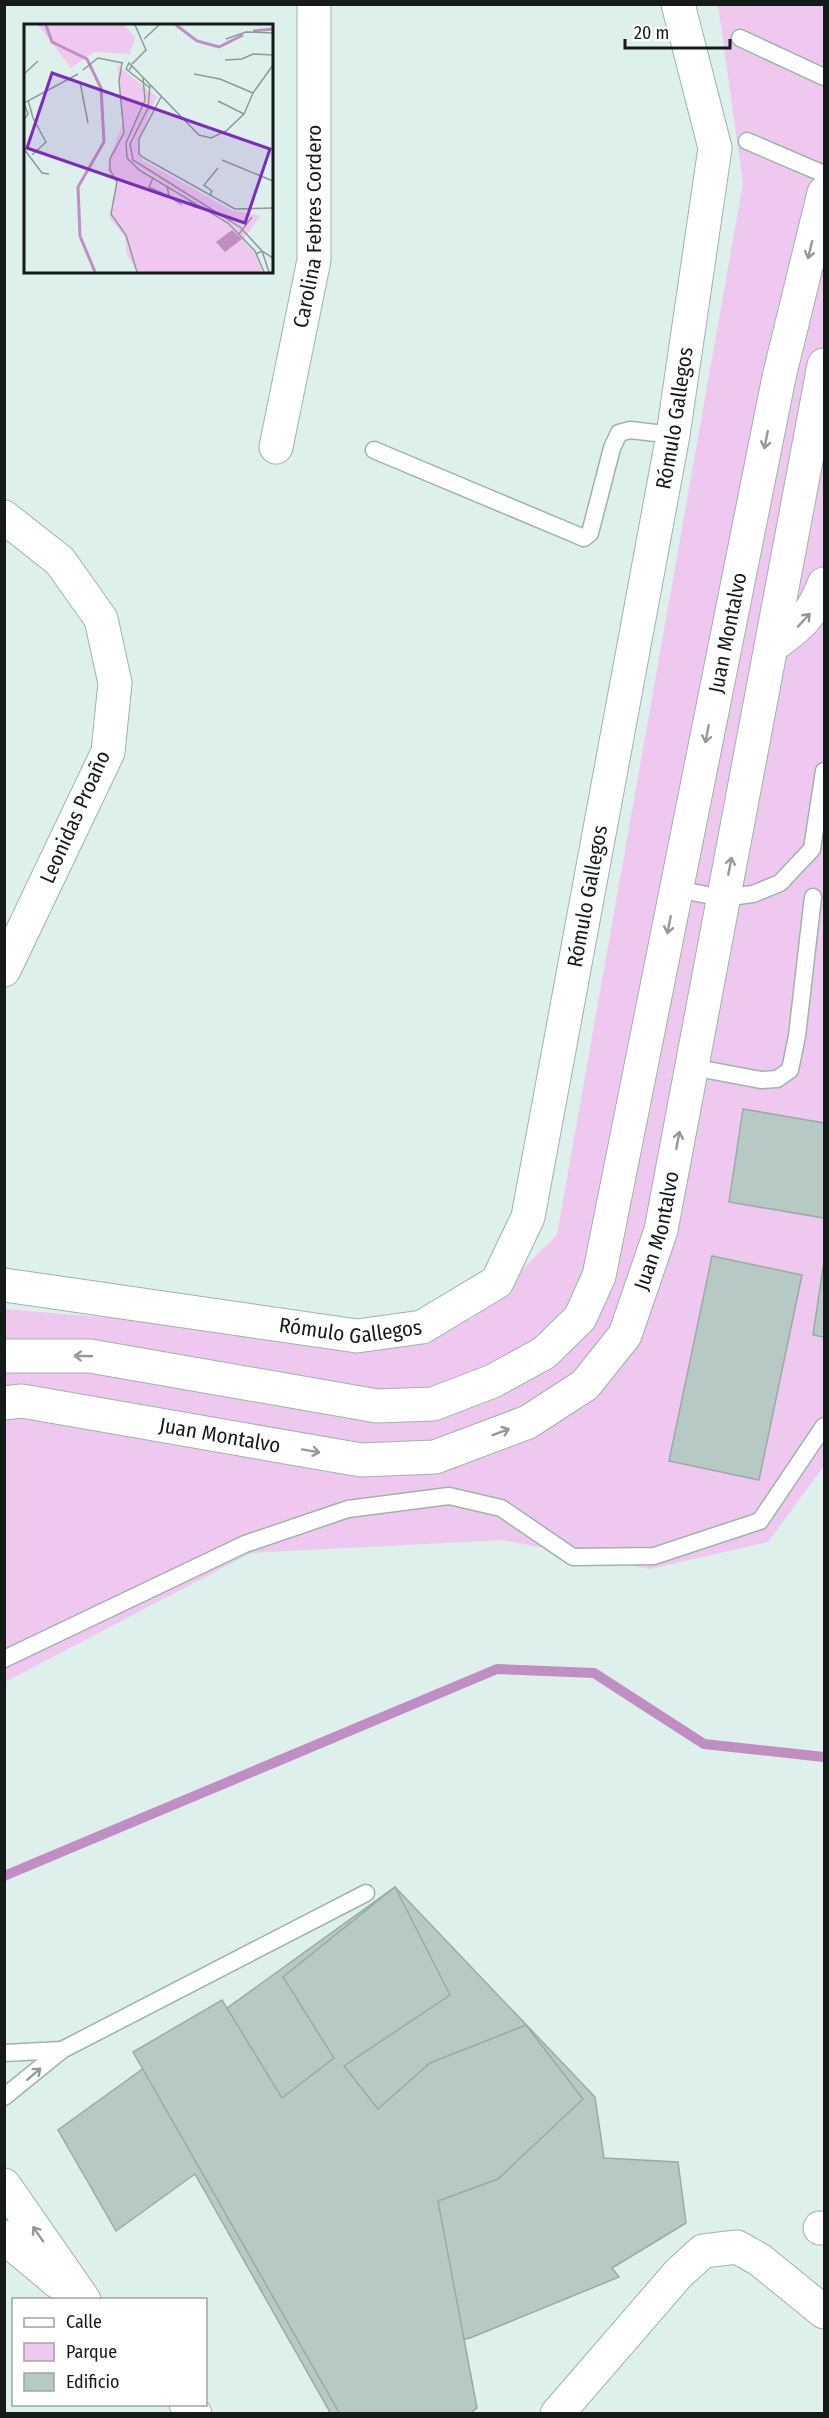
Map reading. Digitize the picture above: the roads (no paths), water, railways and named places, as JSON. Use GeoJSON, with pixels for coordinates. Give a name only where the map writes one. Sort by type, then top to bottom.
{"type":"FeatureCollection","features":[{"type":"Feature","properties":{"kind":"street","name":"Carolina Febres Cordero"},"geometry":{"type":"LineString","coordinates":[[276,447],[314,260],[314,4]]}},
{"type":"Feature","properties":{"kind":"street","name":"Rómulo Gallegos"},"geometry":{"type":"LineString","coordinates":[[4,1285],[357,1336],[422,1327],[497,1282],[528,1217],[673,435],[715,148],[678,4]]}},
{"type":"Feature","properties":{"kind":"street","name":"Juan Montalvo"},"geometry":{"type":"LineString","coordinates":[[4,1356],[90,1356],[377,1406],[434,1404],[494,1381],[544,1353],[580,1318],[599,1276],[779,377],[825,194]]}},
{"type":"Feature","properties":{"kind":"street","name":"Juan Montalvo"},"geometry":{"type":"LineString","coordinates":[[4,1403],[22,1401],[361,1460],[435,1457],[528,1422],[585,1385],[625,1335],[661,1230],[822,376],[779,377]]}},
{"type":"Feature","properties":{"kind":"street"},"geometry":{"type":"LineString","coordinates":[[811,436],[825,486]]}},
{"type":"Feature","properties":{"kind":"street","name":"Leonidas Proaño"},"geometry":{"type":"LineString","coordinates":[[4,517],[60,561],[100,620],[115,683],[108,752],[4,970]]}},
{"type":"Feature","properties":{"kind":"street"},"geometry":{"type":"LineString","coordinates":[[772,646],[798,627],[814,609],[825,584]]}},
{"type":"Feature","properties":{"kind":"street"},"geometry":{"type":"LineString","coordinates":[[434,1404],[435,1457]]}},
{"type":"Feature","properties":{"kind":"street"},"geometry":{"type":"LineString","coordinates":[[4,2185],[83,2298]]}},
{"type":"Feature","properties":{"kind":"street"},"geometry":{"type":"LineString","coordinates":[[4,2237],[76,2298]]}},
{"type":"Feature","properties":{"kind":"street"},"geometry":{"type":"LineString","coordinates":[[556,2414],[678,2274],[703,2251],[737,2247],[760,2260],[825,2312]]}},
{"type":"Feature","properties":{"kind":"lane"},"geometry":{"type":"LineString","coordinates":[[740,38],[825,77]]}},
{"type":"Feature","properties":{"kind":"lane"},"geometry":{"type":"LineString","coordinates":[[747,141],[825,174]]}},
{"type":"Feature","properties":{"kind":"lane"},"geometry":{"type":"LineString","coordinates":[[374,450],[584,538],[590,533],[612,448],[619,433],[630,430],[673,435]]}},
{"type":"Feature","properties":{"kind":"lane"},"geometry":{"type":"LineString","coordinates":[[676,889],[723,898],[753,894],[780,883],[812,849],[825,771]]}},
{"type":"Feature","properties":{"kind":"lane"},"geometry":{"type":"LineString","coordinates":[[692,1067],[761,1080],[777,1078],[790,1070],[798,1036],[813,897]]}},
{"type":"Feature","properties":{"kind":"lane"},"geometry":{"type":"LineString","coordinates":[[4,1659],[245,1544],[348,1509],[449,1496],[501,1508],[573,1557],[654,1556],[760,1521],[825,1426]]}},
{"type":"Feature","properties":{"kind":"lane"},"geometry":{"type":"LineString","coordinates":[[4,2097],[62,2050],[366,1893]]}},
{"type":"Feature","properties":{"kind":"lane"},"geometry":{"type":"LineString","coordinates":[[4,2053],[62,2050]]}},
{"type":"Feature","properties":{"kind":"waterway"},"geometry":{"type":"LineString","coordinates":[[4,1876],[497,1669],[594,1673],[704,1744],[824,1757]]}}]}
